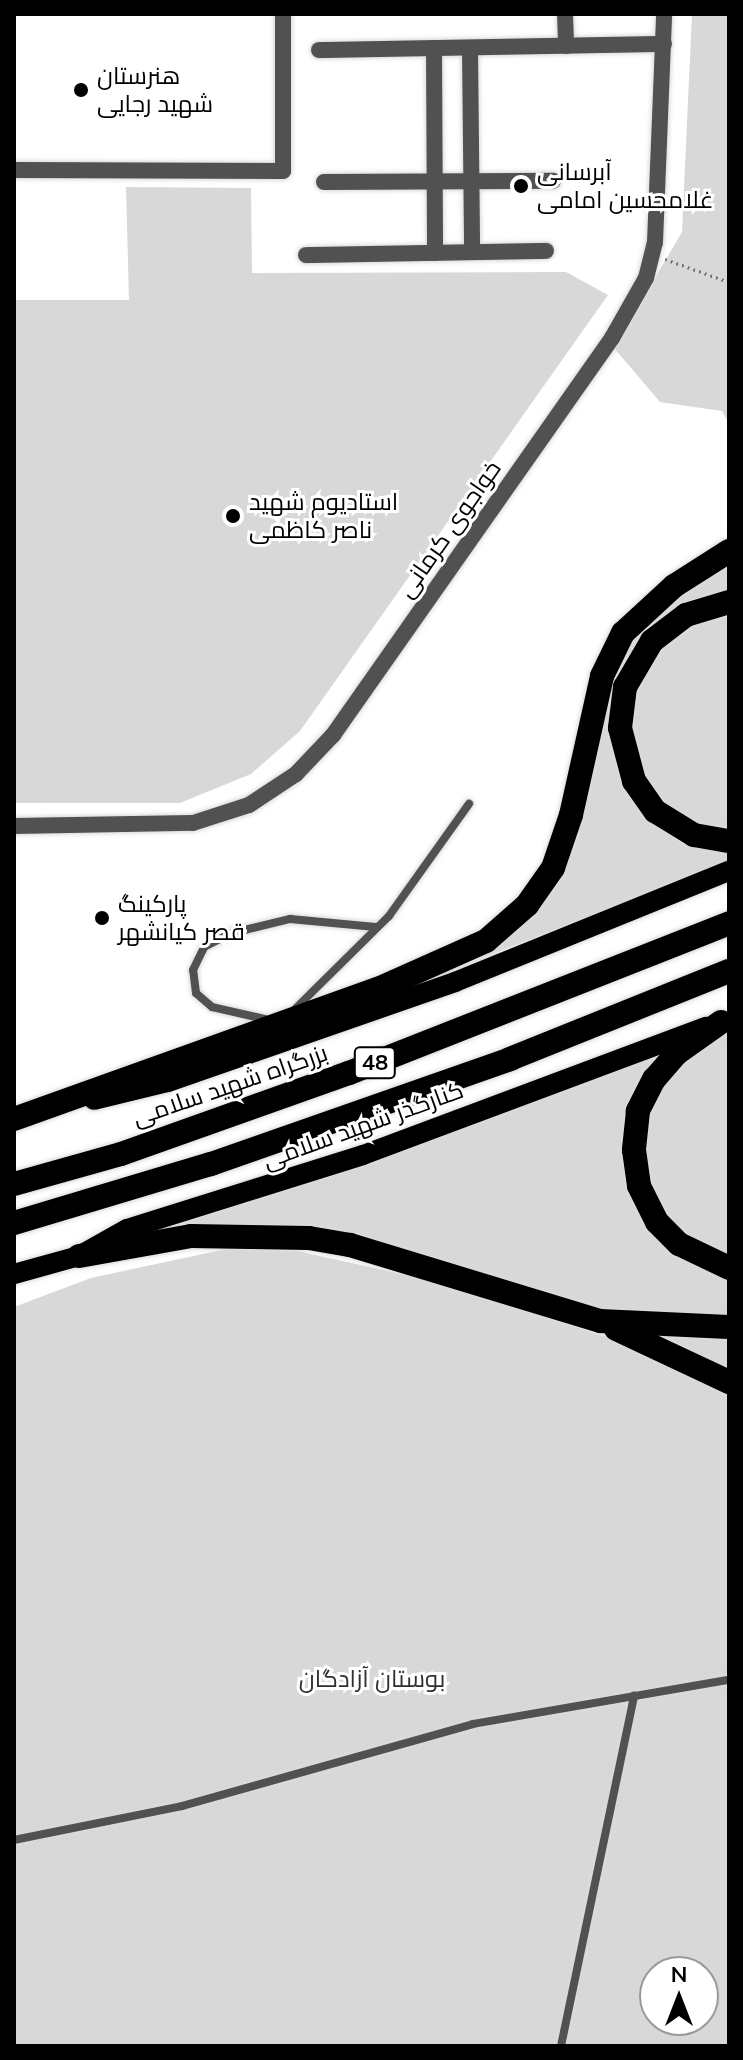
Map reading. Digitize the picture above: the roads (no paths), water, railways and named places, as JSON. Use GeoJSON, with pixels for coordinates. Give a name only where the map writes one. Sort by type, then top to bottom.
{"type":"FeatureCollection","features":[{"type":"Feature","properties":{"kind":"highway"},"geometry":{"type":"LineString","coordinates":[[14,1120],[464,955],[527,905],[563,844],[602,676],[623,633],[674,586],[729,551]]}},
{"type":"Feature","properties":{"kind":"highway"},"geometry":{"type":"LineString","coordinates":[[729,602],[686,615],[660,632],[625,687],[620,728],[634,781],[655,811],[694,835],[729,841]]}},
{"type":"Feature","properties":{"kind":"highway","name":"بزرگراه شهید سلامی"},"geometry":{"type":"LineString","coordinates":[[14,1184],[121,1154],[349,1073],[729,923]]}},
{"type":"Feature","properties":{"kind":"highway","name":"48"},"geometry":{"type":"LineString","coordinates":[[14,1223],[226,1159],[510,1059],[729,971]]}},
{"type":"Feature","properties":{"kind":"highway"},"geometry":{"type":"LineString","coordinates":[[725,1020],[677,1053],[654,1079],[638,1111],[634,1150],[639,1186],[657,1222],[679,1244],[729,1268]]}},
{"type":"Feature","properties":{"kind":"highway"},"geometry":{"type":"LineString","coordinates":[[79,1256],[191,1236],[309,1238],[350,1245],[600,1321],[729,1382]]}},
{"type":"Feature","properties":{"kind":"highway"},"geometry":{"type":"LineString","coordinates":[[600,1321],[729,1327]]}},
{"type":"Feature","properties":{"kind":"main road"},"geometry":{"type":"LineString","coordinates":[[14,1120],[168,1082],[281,1044],[455,982],[729,871]]}},
{"type":"Feature","properties":{"kind":"main road","name":"کنارگذر شهید سلامی"},"geometry":{"type":"LineString","coordinates":[[14,1274],[79,1256],[127,1229],[363,1155],[725,1020]]}},
{"type":"Feature","properties":{"kind":"street"},"geometry":{"type":"LineString","coordinates":[[14,170],[283,171],[283,14]]}},
{"type":"Feature","properties":{"kind":"street"},"geometry":{"type":"LineString","coordinates":[[565,14],[566,46]]}},
{"type":"Feature","properties":{"kind":"street","name":"خواجوی کرمانی"},"geometry":{"type":"LineString","coordinates":[[14,826],[193,823],[249,805],[296,774],[333,735],[612,338],[646,278],[652,254],[664,14]]}},
{"type":"Feature","properties":{"kind":"street"},"geometry":{"type":"LineString","coordinates":[[319,50],[664,44]]}},
{"type":"Feature","properties":{"kind":"street"},"geometry":{"type":"LineString","coordinates":[[434,48],[435,253]]}},
{"type":"Feature","properties":{"kind":"street"},"geometry":{"type":"LineString","coordinates":[[470,48],[472,252]]}},
{"type":"Feature","properties":{"kind":"street"},"geometry":{"type":"LineString","coordinates":[[324,182],[553,181]]}},
{"type":"Feature","properties":{"kind":"street"},"geometry":{"type":"LineString","coordinates":[[306,255],[546,251]]}},
{"type":"Feature","properties":{"kind":"lane"},"geometry":{"type":"LineString","coordinates":[[376,927],[290,919],[232,933],[204,947],[193,970],[196,993],[225,1012],[282,1021],[376,927],[469,804]]}},
{"type":"Feature","properties":{"kind":"lane"},"geometry":{"type":"LineString","coordinates":[[14,1840],[182,1806],[473,1724],[729,1680]]}},
{"type":"Feature","properties":{"kind":"lane"},"geometry":{"type":"LineString","coordinates":[[561,2046],[634,1696]]}},
{"type":"Feature","properties":{"kind":"place","name":"هنرستان شهید رجایی"},"geometry":{"type":"Point","coordinates":[81,90]}},
{"type":"Feature","properties":{"kind":"place","name":"آبرسانی غلامحسین امامی"},"geometry":{"type":"Point","coordinates":[521,186]}},
{"type":"Feature","properties":{"kind":"place","name":"استادیوم شهید ناصر کاظمی"},"geometry":{"type":"Point","coordinates":[233,516]}},
{"type":"Feature","properties":{"kind":"place","name":"پارکینگ قصر کیانشهر"},"geometry":{"type":"Point","coordinates":[102,918]}},
{"type":"Feature","properties":{"kind":"park label","name":"بوستان آزادگان"},"geometry":{"type":"Point","coordinates":[372,1679]}}]}
